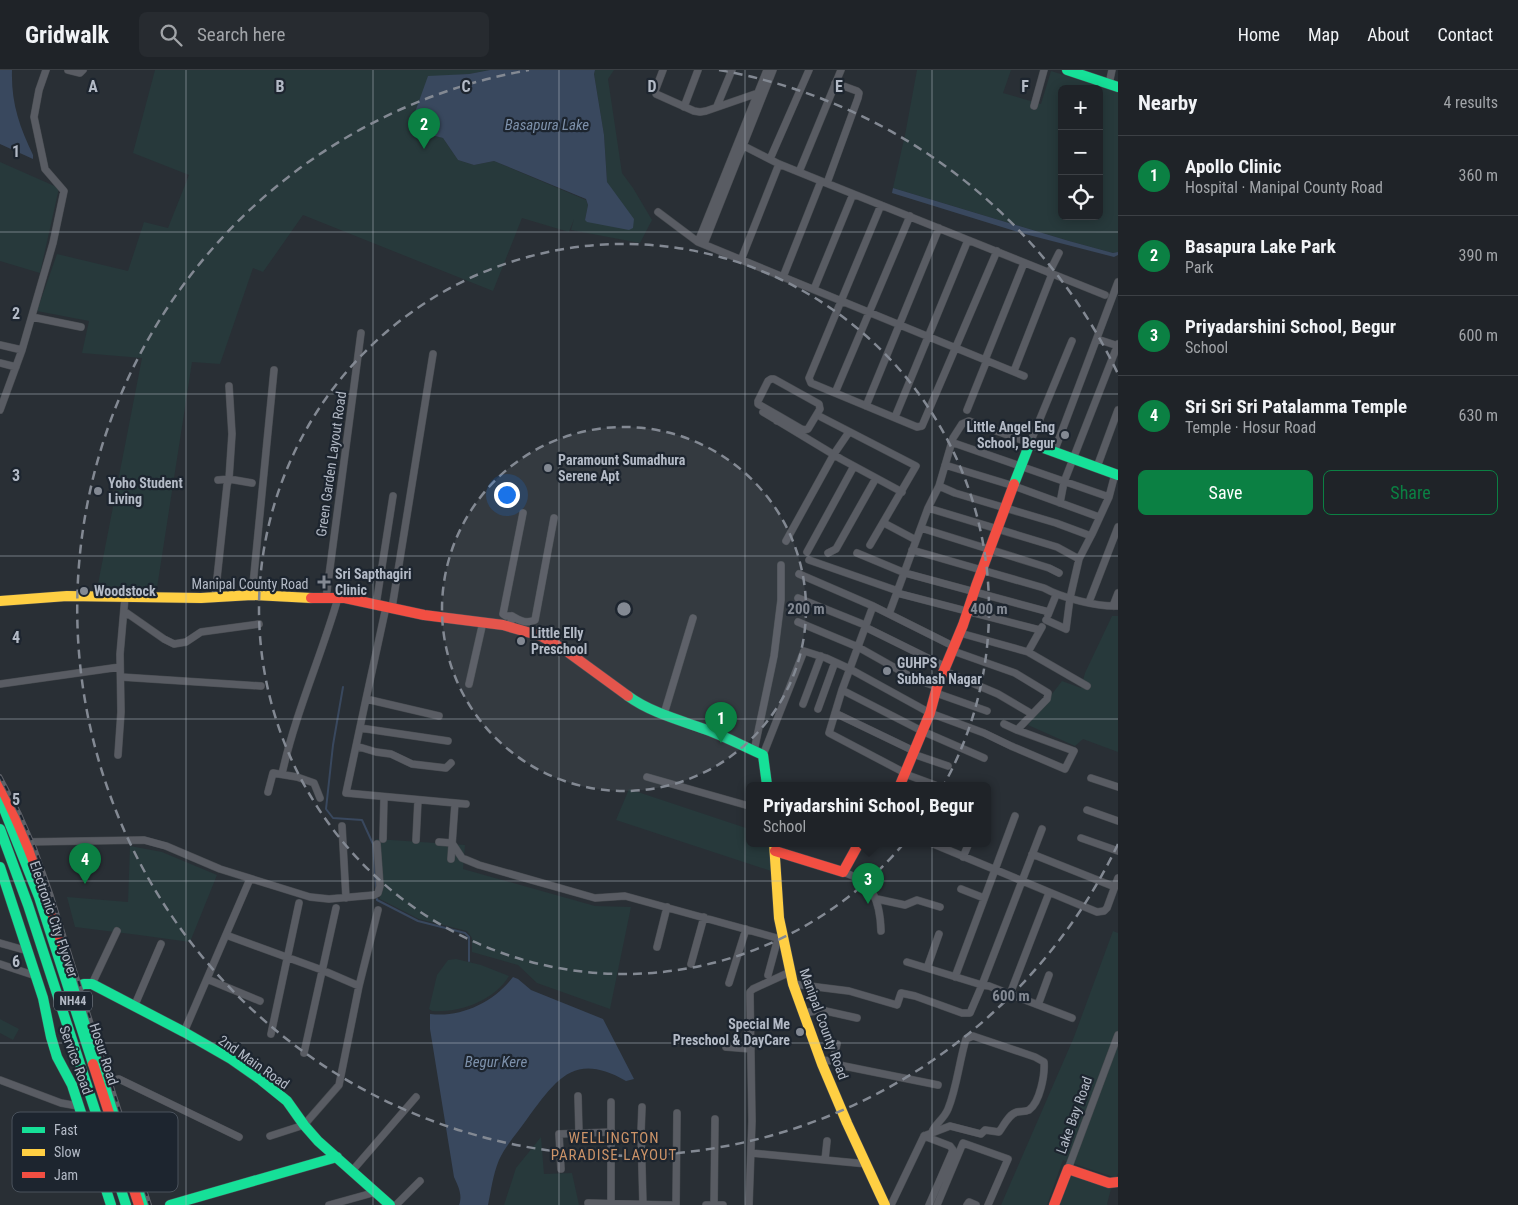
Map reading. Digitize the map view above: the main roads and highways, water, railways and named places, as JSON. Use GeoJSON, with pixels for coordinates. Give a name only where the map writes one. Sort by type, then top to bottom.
{"type":"FeatureCollection","features":[{"type":"Feature","properties":{"kind":"main road"},"geometry":{"type":"LineString","coordinates":[[1067,70],[1114,86]]}},
{"type":"Feature","properties":{"kind":"main road"},"geometry":{"type":"LineString","coordinates":[[901,782],[930,713],[936,690],[954,649],[1030,443],[1117,474]]}},
{"type":"Feature","properties":{"kind":"main road","name":"Manipal County Road"},"geometry":{"type":"LineString","coordinates":[[0,601],[66,596],[215,597],[252,595],[294,598],[345,598],[424,615],[483,622],[511,621],[565,650],[635,701],[759,753],[766,782]]}},
{"type":"Feature","properties":{"kind":"main road"},"geometry":{"type":"LineString","coordinates":[[0,785],[26,842],[50,904],[116,1112]]}},
{"type":"Feature","properties":{"kind":"main road","name":"Hosur Road"},"geometry":{"type":"LineString","coordinates":[[0,799],[39,898],[109,1112]]}},
{"type":"Feature","properties":{"kind":"main road","name":"Electronic City Flyover"},"geometry":{"type":"LineString","coordinates":[[0,815],[21,863],[104,1112]]}},
{"type":"Feature","properties":{"kind":"main road","name":"Electronic City Flyover"},"geometry":{"type":"LineString","coordinates":[[0,829],[34,923],[94,1112]]}},
{"type":"Feature","properties":{"kind":"main road","name":"NH44"},"geometry":{"type":"LineString","coordinates":[[0,839],[20,891],[93,1112]]}},
{"type":"Feature","properties":{"kind":"main road"},"geometry":{"type":"LineString","coordinates":[[774,847],[843,872],[857,847]]}},
{"type":"Feature","properties":{"kind":"main road","name":"Manipal County Road"},"geometry":{"type":"LineString","coordinates":[[774,847],[781,939],[793,984],[847,1123],[867,1164],[891,1204]]}},
{"type":"Feature","properties":{"kind":"main road","name":"Service Road"},"geometry":{"type":"LineString","coordinates":[[1,873],[4,891],[28,951],[43,998],[55,1050],[72,1085],[80,1112]]}},
{"type":"Feature","properties":{"kind":"main road","name":"2nd Main Road"},"geometry":{"type":"LineString","coordinates":[[75,987],[92,984],[231,1059],[287,1101],[318,1141],[390,1205]]}},
{"type":"Feature","properties":{"kind":"main road"},"geometry":{"type":"LineString","coordinates":[[170,1205],[337,1157]]}},
{"type":"Feature","properties":{"kind":"main road","name":"Lake Bay Road"},"geometry":{"type":"LineString","coordinates":[[1054,1205],[1068,1170],[1109,1183],[1118,1183]]}},
{"type":"Feature","properties":{"kind":"main road","name":"Service Road"},"geometry":{"type":"LineString","coordinates":[[107,1192],[111,1205]]}},
{"type":"Feature","properties":{"kind":"main road","name":"Electronic City Flyover"},"geometry":{"type":"LineString","coordinates":[[120,1192],[124,1205]]}},
{"type":"Feature","properties":{"kind":"main road","name":"NH44"},"geometry":{"type":"LineString","coordinates":[[120,1192],[124,1205]]}},
{"type":"Feature","properties":{"kind":"main road","name":"Electronic City Flyover"},"geometry":{"type":"LineString","coordinates":[[130,1192],[134,1205]]}},
{"type":"Feature","properties":{"kind":"main road","name":"Hosur Road"},"geometry":{"type":"LineString","coordinates":[[135,1192],[139,1205]]}},
{"type":"Feature","properties":{"kind":"main road"},"geometry":{"type":"LineString","coordinates":[[142,1192],[146,1205]]}},
{"type":"Feature","properties":{"kind":"water"},"geometry":{"type":"Polygon","coordinates":[[[0,70],[12,70],[13,93],[17,114],[33,159],[0,144],[0,70]]]}},
{"type":"Feature","properties":{"kind":"water","name":"Basapura Lake"},"geometry":{"type":"Polygon","coordinates":[[[490,70],[595,70],[594,74],[604,135],[607,182],[634,219],[633,228],[629,230],[587,222],[585,220],[588,205],[586,199],[494,161],[474,165],[458,160],[443,138],[415,136],[409,129],[428,76],[469,74],[490,70]]]}},
{"type":"Feature","properties":{"kind":"water"},"geometry":{"type":"Polygon","coordinates":[[[893,188],[1069,241],[1113,253],[1118,252],[1118,255],[1114,257],[1021,233],[892,193],[893,188]]]}},
{"type":"Feature","properties":{"kind":"water","name":"Begur Kere"},"geometry":{"type":"Polygon","coordinates":[[[513,977],[531,990],[603,1019],[634,1079],[626,1081],[608,1072],[593,1069],[579,1070],[568,1074],[547,1092],[505,1149],[495,1171],[488,1205],[459,1205],[460,1194],[454,1177],[430,1029],[430,1014],[442,1015],[465,1011],[487,1001],[513,977]]]}},
{"type":"Feature","properties":{"kind":"waterway"},"geometry":{"type":"LineString","coordinates":[[343,687],[333,745],[326,809],[333,818],[362,820],[373,844],[376,888]]}},
{"type":"Feature","properties":{"kind":"waterway"},"geometry":{"type":"LineString","coordinates":[[377,899],[418,921],[465,933],[469,937],[469,961]]}},
{"type":"Feature","properties":{"kind":"railway"},"geometry":{"type":"LineString","coordinates":[[0,776],[35,848],[120,1112]]}},
{"type":"Feature","properties":{"kind":"railway"},"geometry":{"type":"LineString","coordinates":[[146,1192],[150,1205]]}},
{"type":"Feature","properties":{"kind":"place","name":"Basapura Lake Park"},"geometry":{"type":"Point","coordinates":[424,149]}},
{"type":"Feature","properties":{"kind":"place","name":"Little Angel Eng School, Begur"},"geometry":{"type":"Point","coordinates":[1065,435]}},
{"type":"Feature","properties":{"kind":"place","name":"Paramount Sumadhura Serene Apt"},"geometry":{"type":"Point","coordinates":[548,468]}},
{"type":"Feature","properties":{"kind":"place","name":"Yoho Student Living"},"geometry":{"type":"Point","coordinates":[98,491]}},
{"type":"Feature","properties":{"kind":"place","name":"Sri Sapthagiri Clinic"},"geometry":{"type":"Point","coordinates":[324,582]}},
{"type":"Feature","properties":{"kind":"place","name":"Woodstock"},"geometry":{"type":"Point","coordinates":[84,591]}},
{"type":"Feature","properties":{"kind":"place","name":"Little Elly Preschool"},"geometry":{"type":"Point","coordinates":[521,641]}},
{"type":"Feature","properties":{"kind":"place","name":"GUHPS Subhash Nagar"},"geometry":{"type":"Point","coordinates":[887,671]}},
{"type":"Feature","properties":{"kind":"place","name":"Apollo Clinic"},"geometry":{"type":"Point","coordinates":[721,743]}},
{"type":"Feature","properties":{"kind":"place","name":"Sri Sri Sri Patalamma Temple"},"geometry":{"type":"Point","coordinates":[85,884]}},
{"type":"Feature","properties":{"kind":"place","name":"Priyadarshini School, Begur"},"geometry":{"type":"Point","coordinates":[868,904]}},
{"type":"Feature","properties":{"kind":"place","name":"Special Me Preschool & DayCare"},"geometry":{"type":"Point","coordinates":[800,1032]}},
{"type":"Feature","properties":{"kind":"district","name":"WELLINGTON PARADISE LAYOUT"},"geometry":{"type":"Point","coordinates":[614,1146]}}]}
